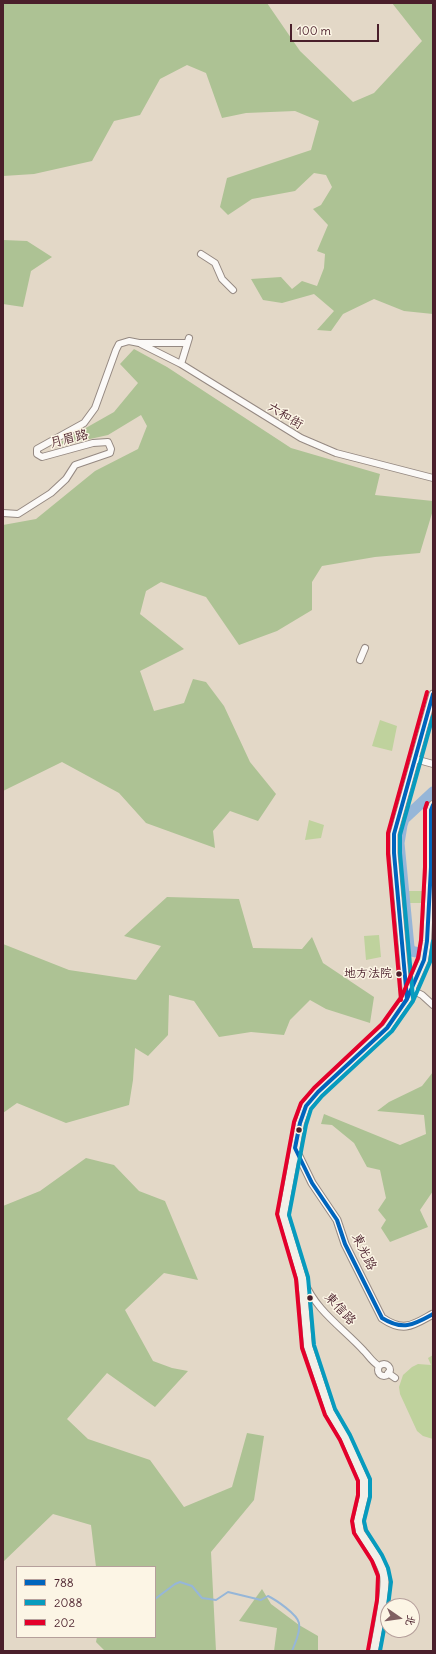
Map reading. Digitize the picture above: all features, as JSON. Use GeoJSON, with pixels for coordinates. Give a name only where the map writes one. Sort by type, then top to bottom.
{"type":"FeatureCollection","features":[{"type":"Feature","properties":{"kind":"main road","name":"東信路"},"geometry":{"type":"LineString","coordinates":[[302,1278],[284,1215],[300,1123],[306,1106],[318,1092],[387,1028],[407,999],[409,988],[424,960],[428,941],[431,866],[431,810],[433,805]]}},
{"type":"Feature","properties":{"kind":"main road"},"geometry":{"type":"LineString","coordinates":[[302,1278],[308,1346],[330,1412],[345,1437],[362,1473],[365,1486],[358,1527],[381,1566],[384,1576],[384,1588],[374,1651]]}},
{"type":"Feature","properties":{"kind":"street"},"geometry":{"type":"LineString","coordinates":[[201,254],[215,263],[222,279],[233,290]]}},
{"type":"Feature","properties":{"kind":"street","name":"月眉路"},"geometry":{"type":"LineString","coordinates":[[3,513],[18,514],[51,493],[66,479],[75,465],[110,453],[111,449],[108,442],[93,443],[42,457],[37,454],[37,449],[84,423],[96,408],[119,344],[129,341],[140,343],[187,340],[181,364]]}},
{"type":"Feature","properties":{"kind":"street","name":"六和街"},"geometry":{"type":"LineString","coordinates":[[140,343],[181,364],[301,438],[336,453],[433,478]]}},
{"type":"Feature","properties":{"kind":"street"},"geometry":{"type":"LineString","coordinates":[[360,660],[365,648]]}},
{"type":"Feature","properties":{"kind":"street"},"geometry":{"type":"LineString","coordinates":[[433,694],[394,834],[394,853],[409,988],[422,995],[433,1005]]}},
{"type":"Feature","properties":{"kind":"street"},"geometry":{"type":"LineString","coordinates":[[415,759],[433,764]]}},
{"type":"Feature","properties":{"kind":"street","name":"東光路"},"geometry":{"type":"LineString","coordinates":[[295,1148],[312,1183],[337,1220],[345,1244],[382,1318],[400,1327],[410,1326],[433,1314]]}},
{"type":"Feature","properties":{"kind":"street","name":"東信路"},"geometry":{"type":"LineString","coordinates":[[302,1278],[308,1290],[325,1315],[365,1351],[372,1362],[379,1366],[382,1364],[387,1365],[389,1368],[388,1373],[395,1378]]}},
{"type":"Feature","properties":{"kind":"green space"},"geometry":{"type":"Polygon","coordinates":[[[3,3],[267,3],[300,51],[353,102],[374,93],[422,41],[392,3],[433,3],[433,314],[404,311],[374,299],[343,314],[331,331],[317,330],[334,311],[314,294],[282,303],[263,300],[251,279],[281,277],[292,289],[302,281],[317,286],[324,268],[325,254],[317,251],[328,225],[313,209],[321,205],[332,187],[326,175],[314,173],[295,191],[252,199],[228,215],[220,207],[227,178],[311,150],[319,121],[295,111],[246,113],[222,118],[206,73],[187,65],[160,79],[140,115],[114,121],[92,161],[34,174],[3,176],[3,3]]]}},
{"type":"Feature","properties":{"kind":"green space"},"geometry":{"type":"Polygon","coordinates":[[[3,240],[27,241],[52,257],[31,271],[23,307],[3,304],[3,240]]]}},
{"type":"Feature","properties":{"kind":"green space"},"geometry":{"type":"Polygon","coordinates":[[[134,349],[167,367],[291,448],[380,474],[375,495],[433,501],[433,510],[420,553],[375,557],[322,566],[312,582],[312,610],[277,631],[239,645],[206,597],[161,582],[146,591],[140,614],[184,649],[140,671],[154,711],[184,703],[193,679],[206,682],[224,706],[250,762],[276,794],[258,821],[230,811],[213,831],[215,848],[146,823],[119,793],[62,762],[3,791],[3,525],[36,519],[95,471],[138,449],[147,426],[141,415],[108,435],[63,445],[61,442],[114,412],[138,383],[120,364],[134,349]]]}},
{"type":"Feature","properties":{"kind":"green space"},"geometry":{"type":"Polygon","coordinates":[[[380,720],[397,726],[392,751],[372,746],[380,720]]]}},
{"type":"Feature","properties":{"kind":"green space"},"geometry":{"type":"Polygon","coordinates":[[[309,820],[324,825],[321,838],[305,840],[309,820]]]}},
{"type":"Feature","properties":{"kind":"green space"},"geometry":{"type":"Polygon","coordinates":[[[409,891],[423,891],[422,903],[408,903],[409,891]]]}},
{"type":"Feature","properties":{"kind":"green space"},"geometry":{"type":"Polygon","coordinates":[[[167,897],[239,899],[253,948],[302,949],[312,937],[323,963],[374,997],[370,1023],[326,1009],[310,1000],[290,1020],[284,1035],[251,1032],[219,1037],[194,1001],[169,995],[168,1035],[148,1056],[135,1048],[133,1080],[129,1105],[66,1123],[17,1103],[3,1113],[3,944],[69,970],[136,980],[161,946],[124,936],[167,897]]]}},
{"type":"Feature","properties":{"kind":"green space"},"geometry":{"type":"Polygon","coordinates":[[[379,935],[381,957],[366,960],[364,936],[379,935]]]}},
{"type":"Feature","properties":{"kind":"green space"},"geometry":{"type":"Polygon","coordinates":[[[433,1072],[433,1191],[420,1210],[428,1227],[390,1242],[381,1228],[386,1220],[378,1210],[386,1198],[380,1170],[367,1167],[354,1143],[332,1125],[321,1124],[324,1114],[400,1145],[426,1134],[424,1115],[377,1111],[389,1102],[422,1086],[433,1072]]]}},
{"type":"Feature","properties":{"kind":"green space"},"geometry":{"type":"Polygon","coordinates":[[[86,1158],[114,1165],[139,1191],[165,1201],[198,1280],[164,1273],[125,1310],[153,1361],[172,1368],[188,1371],[155,1407],[107,1373],[67,1419],[88,1439],[150,1460],[184,1507],[232,1487],[247,1433],[264,1436],[254,1500],[211,1552],[216,1651],[105,1651],[96,1642],[97,1638],[156,1638],[156,1566],[96,1566],[91,1525],[53,1514],[3,1562],[3,1206],[40,1191],[86,1158]]]}},
{"type":"Feature","properties":{"kind":"green space"},"geometry":{"type":"Polygon","coordinates":[[[433,1355],[433,1439],[423,1436],[417,1431],[400,1394],[399,1387],[403,1375],[418,1364],[431,1365],[428,1358],[433,1355]]]}},
{"type":"Feature","properties":{"kind":"green space"},"geometry":{"type":"Polygon","coordinates":[[[262,1589],[271,1604],[299,1625],[318,1636],[318,1651],[274,1651],[277,1628],[239,1621],[262,1589]]]}},
{"type":"Feature","properties":{"kind":"waterway"},"geometry":{"type":"LineString","coordinates":[[420,953],[411,951],[409,947],[399,843],[404,819],[433,792]]}},
{"type":"Feature","properties":{"kind":"waterway"},"geometry":{"type":"LineString","coordinates":[[156,1598],[180,1582],[192,1586],[202,1598],[216,1600],[228,1592],[261,1600],[268,1596],[281,1604],[297,1619],[299,1623],[298,1634],[292,1651]]}},
{"type":"Feature","properties":{"kind":"transit line","name":"202"},"geometry":{"type":"LineString","coordinates":[[401,1000],[388,854],[388,833],[427,692]]}},
{"type":"Feature","properties":{"kind":"transit line","name":"788"},"geometry":{"type":"LineString","coordinates":[[407,999],[394,853],[394,834],[433,694]]}},
{"type":"Feature","properties":{"kind":"transit line","name":"2088"},"geometry":{"type":"LineString","coordinates":[[413,998],[400,853],[400,835],[433,716]]}},
{"type":"Feature","properties":{"kind":"transit line","name":"202"},"geometry":{"type":"LineString","coordinates":[[368,1650],[377,1600],[378,1576],[372,1561],[354,1533],[352,1521],[358,1495],[358,1481],[340,1440],[325,1415],[302,1348],[296,1279],[277,1214],[294,1122],[301,1103],[314,1088],[382,1024],[402,996],[418,958],[421,940],[425,867],[425,809],[427,803]]}},
{"type":"Feature","properties":{"kind":"transit line","name":"788"},"geometry":{"type":"LineString","coordinates":[[295,1148],[300,1123],[306,1106],[318,1092],[387,1028],[407,999],[424,960],[427,941],[431,867],[431,810],[433,805]]}},
{"type":"Feature","properties":{"kind":"transit line","name":"2088"},"geometry":{"type":"LineString","coordinates":[[389,1598],[391,1582],[388,1568],[382,1555],[366,1530],[364,1521],[370,1497],[370,1479],[350,1435],[335,1409],[314,1345],[308,1277],[289,1215],[306,1125],[311,1109],[322,1096],[392,1031],[413,1001],[430,962],[433,941]]}},
{"type":"Feature","properties":{"kind":"transit line","name":"788"},"geometry":{"type":"LineString","coordinates":[[295,1148],[312,1183],[337,1220],[345,1244],[382,1318],[396,1324],[408,1325],[414,1324],[433,1314]]}},
{"type":"Feature","properties":{"kind":"transit line","name":"2088"},"geometry":{"type":"LineString","coordinates":[[380,1651],[382,1638]]}},
{"type":"Feature","properties":{"kind":"place","name":"地方法院"},"geometry":{"type":"Point","coordinates":[399,974]}}]}
